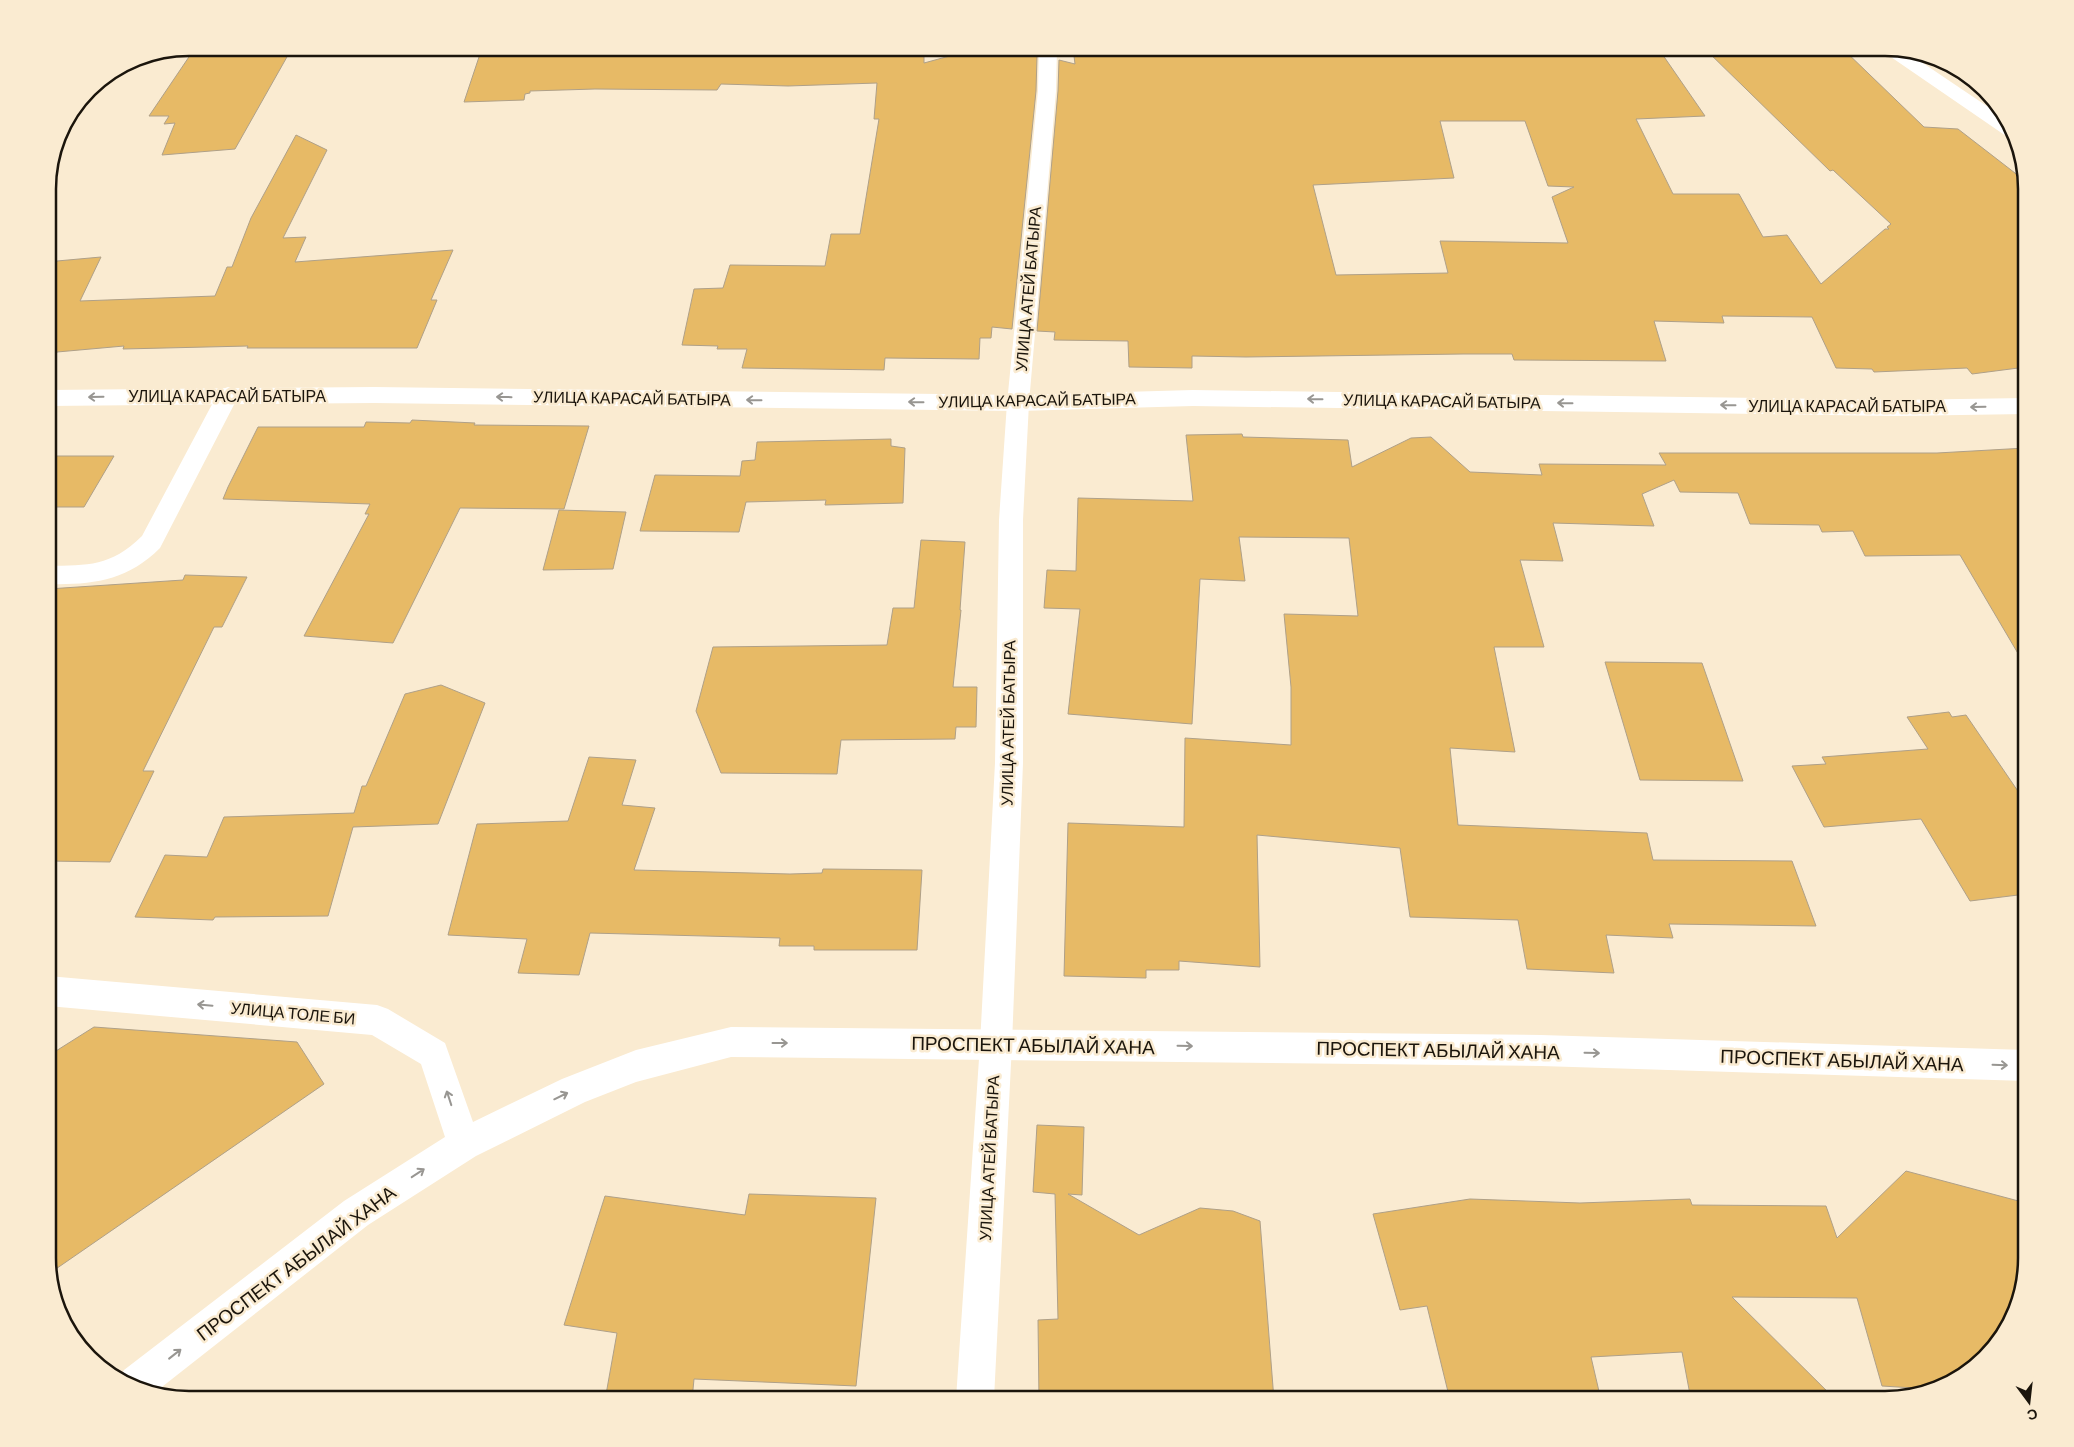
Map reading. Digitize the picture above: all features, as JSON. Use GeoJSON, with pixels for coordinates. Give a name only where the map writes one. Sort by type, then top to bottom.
{"type":"FeatureCollection","features":[{"type":"Feature","properties":{"kind":"main road","name":"УЛИЦА АТЕЙ БАТЫРА"},"geometry":{"type":"LineString","coordinates":[[976,1391],[996,1044],[1009,763],[1011,520],[1018,403],[1047,91],[1048,56]]}},
{"type":"Feature","properties":{"kind":"main road"},"geometry":{"type":"LineString","coordinates":[[1906,59],[1999,122]]}},
{"type":"Feature","properties":{"kind":"main road","name":"УЛИЦА КАРАСАЙ БАТЫРА"},"geometry":{"type":"LineString","coordinates":[[57,398],[228,395],[1018,403],[1203,398],[1895,408],[2018,406]]}},
{"type":"Feature","properties":{"kind":"main road"},"geometry":{"type":"LineString","coordinates":[[57,575],[110,571],[124,565],[151,542],[228,395]]}},
{"type":"Feature","properties":{"kind":"main road","name":"УЛИЦА ТОЛЕ БИ"},"geometry":{"type":"LineString","coordinates":[[57,992],[377,1020],[434,1054],[464,1144]]}},
{"type":"Feature","properties":{"kind":"main road","name":"ПРОСПЕКТ АБЫЛАЙ ХАНА"},"geometry":{"type":"LineString","coordinates":[[140,1381],[356,1213],[464,1144],[592,1083],[636,1066],[731,1042],[1377,1048],[1901,1060],[2018,1066]]}},
{"type":"Feature","properties":{"kind":"building"},"geometry":{"type":"Polygon","coordinates":[[[1037,56],[1036,91],[1012,329],[992,327],[991,338],[980,338],[979,359],[885,358],[884,370],[742,368],[747,349],[717,349],[718,346],[682,345],[694,289],[723,288],[730,265],[825,266],[831,234],[860,234],[879,119],[874,119],[877,83],[788,86],[721,84],[717,90],[595,89],[530,91],[530,93],[525,94],[524,100],[464,102],[479,57],[924,57],[924,63],[948,57],[1037,56]]]}},
{"type":"Feature","properties":{"kind":"building"},"geometry":{"type":"Polygon","coordinates":[[[1074,56],[1664,56],[1705,116],[1636,119],[1673,194],[1739,194],[1763,237],[1787,235],[1821,284],[1885,229],[1889,229],[1887,227],[1891,224],[1833,170],[1830,171],[1712,56],[1850,56],[1924,127],[1958,129],[2017,175],[2018,368],[1972,374],[1967,368],[1874,372],[1872,369],[1836,368],[1812,317],[1722,316],[1724,323],[1654,321],[1666,361],[1514,360],[1512,354],[1192,356],[1192,368],[1129,367],[1128,341],[1054,340],[1055,332],[1037,331],[1058,91],[1059,60],[1075,64],[1074,56]],[[1440,121],[1454,178],[1313,185],[1336,275],[1448,273],[1440,241],[1568,243],[1552,197],[1574,187],[1548,186],[1525,121],[1440,121]]]}},
{"type":"Feature","properties":{"kind":"building"},"geometry":{"type":"Polygon","coordinates":[[[189,57],[287,57],[235,149],[162,155],[175,123],[164,124],[169,116],[149,116],[189,57]]]}},
{"type":"Feature","properties":{"kind":"building"},"geometry":{"type":"Polygon","coordinates":[[[296,135],[327,150],[283,238],[306,237],[295,262],[453,250],[431,300],[437,300],[417,348],[247,348],[248,346],[123,349],[124,346],[57,352],[57,261],[101,257],[80,301],[215,296],[227,267],[232,267],[251,218],[296,135]]]}},
{"type":"Feature","properties":{"kind":"building"},"geometry":{"type":"Polygon","coordinates":[[[412,420],[475,423],[474,425],[589,426],[564,509],[460,508],[393,643],[304,636],[369,514],[365,514],[370,504],[223,499],[258,427],[364,427],[366,422],[410,423],[412,420]]]}},
{"type":"Feature","properties":{"kind":"building"},"geometry":{"type":"Polygon","coordinates":[[[1242,434],[1243,437],[1348,440],[1352,467],[1411,438],[1431,437],[1470,472],[1542,475],[1539,464],[1666,465],[1659,453],[1937,453],[2018,448],[2018,653],[1960,555],[1865,556],[1853,531],[1822,532],[1819,525],[1750,524],[1738,493],[1680,492],[1674,480],[1642,494],[1654,526],[1553,523],[1563,561],[1520,560],[1544,647],[1494,647],[1515,752],[1450,748],[1458,825],[1647,833],[1653,860],[1792,861],[1816,926],[1669,924],[1673,938],[1606,935],[1614,973],[1527,969],[1518,920],[1410,917],[1400,848],[1257,835],[1260,967],[1179,961],[1179,970],[1146,970],[1146,978],[1064,976],[1068,823],[1184,827],[1185,738],[1291,745],[1291,687],[1284,614],[1358,616],[1349,538],[1239,537],[1245,581],[1200,579],[1192,724],[1068,714],[1080,609],[1044,608],[1047,570],[1076,571],[1078,498],[1193,501],[1186,435],[1242,434]]]}},
{"type":"Feature","properties":{"kind":"building"},"geometry":{"type":"Polygon","coordinates":[[[891,439],[891,446],[905,448],[903,503],[825,505],[826,500],[746,502],[739,532],[640,531],[655,475],[740,476],[742,461],[755,460],[757,442],[891,439]]]}},
{"type":"Feature","properties":{"kind":"building"},"geometry":{"type":"Polygon","coordinates":[[[57,456],[114,456],[84,507],[57,507],[57,456]]]}},
{"type":"Feature","properties":{"kind":"building"},"geometry":{"type":"Polygon","coordinates":[[[559,510],[626,512],[613,569],[543,570],[559,510]]]}},
{"type":"Feature","properties":{"kind":"building"},"geometry":{"type":"Polygon","coordinates":[[[921,540],[965,542],[961,610],[953,687],[977,687],[976,727],[956,727],[955,739],[841,740],[837,774],[721,773],[696,711],[713,647],[887,645],[893,608],[914,608],[921,540]]]}},
{"type":"Feature","properties":{"kind":"building"},"geometry":{"type":"Polygon","coordinates":[[[185,575],[247,577],[222,627],[214,627],[143,771],[154,771],[110,862],[57,861],[57,588],[183,580],[185,575]]]}},
{"type":"Feature","properties":{"kind":"building"},"geometry":{"type":"Polygon","coordinates":[[[1605,662],[1702,663],[1743,781],[1640,780],[1605,662]]]}},
{"type":"Feature","properties":{"kind":"building"},"geometry":{"type":"Polygon","coordinates":[[[441,685],[485,703],[438,824],[353,827],[328,916],[215,917],[213,920],[135,917],[165,855],[207,857],[224,817],[354,813],[362,786],[366,786],[405,694],[441,685]]]}},
{"type":"Feature","properties":{"kind":"building"},"geometry":{"type":"Polygon","coordinates":[[[1949,712],[1952,717],[1966,715],[2018,791],[2018,895],[1970,901],[1921,819],[1824,827],[1792,766],[1826,764],[1822,757],[1928,749],[1907,717],[1949,712]]]}},
{"type":"Feature","properties":{"kind":"building"},"geometry":{"type":"Polygon","coordinates":[[[589,757],[636,760],[622,805],[655,808],[634,870],[790,874],[822,873],[823,869],[922,870],[917,950],[814,950],[814,946],[779,946],[780,938],[590,933],[579,975],[518,973],[527,939],[448,935],[477,824],[568,821],[589,757]]]}},
{"type":"Feature","properties":{"kind":"building"},"geometry":{"type":"Polygon","coordinates":[[[94,1027],[297,1042],[324,1084],[57,1268],[57,1050],[94,1027]]]}},
{"type":"Feature","properties":{"kind":"building"},"geometry":{"type":"Polygon","coordinates":[[[1037,1125],[1084,1127],[1082,1195],[1068,1194],[1139,1235],[1200,1208],[1233,1211],[1260,1221],[1273,1391],[1039,1391],[1038,1320],[1058,1319],[1055,1194],[1033,1192],[1037,1125]]]}},
{"type":"Feature","properties":{"kind":"building"},"geometry":{"type":"Polygon","coordinates":[[[1906,1171],[2018,1201],[2017,1275],[2008,1308],[1985,1345],[1972,1358],[1943,1377],[1911,1388],[1882,1386],[1857,1298],[1732,1297],[1827,1391],[1689,1391],[1682,1352],[1591,1357],[1599,1391],[1448,1391],[1427,1306],[1400,1310],[1373,1214],[1470,1199],[1580,1203],[1690,1199],[1692,1205],[1826,1206],[1837,1238],[1906,1171]]]}},
{"type":"Feature","properties":{"kind":"building"},"geometry":{"type":"Polygon","coordinates":[[[749,1194],[876,1198],[856,1386],[694,1379],[693,1391],[607,1391],[617,1333],[564,1325],[605,1196],[745,1215],[749,1194]]]}}]}
